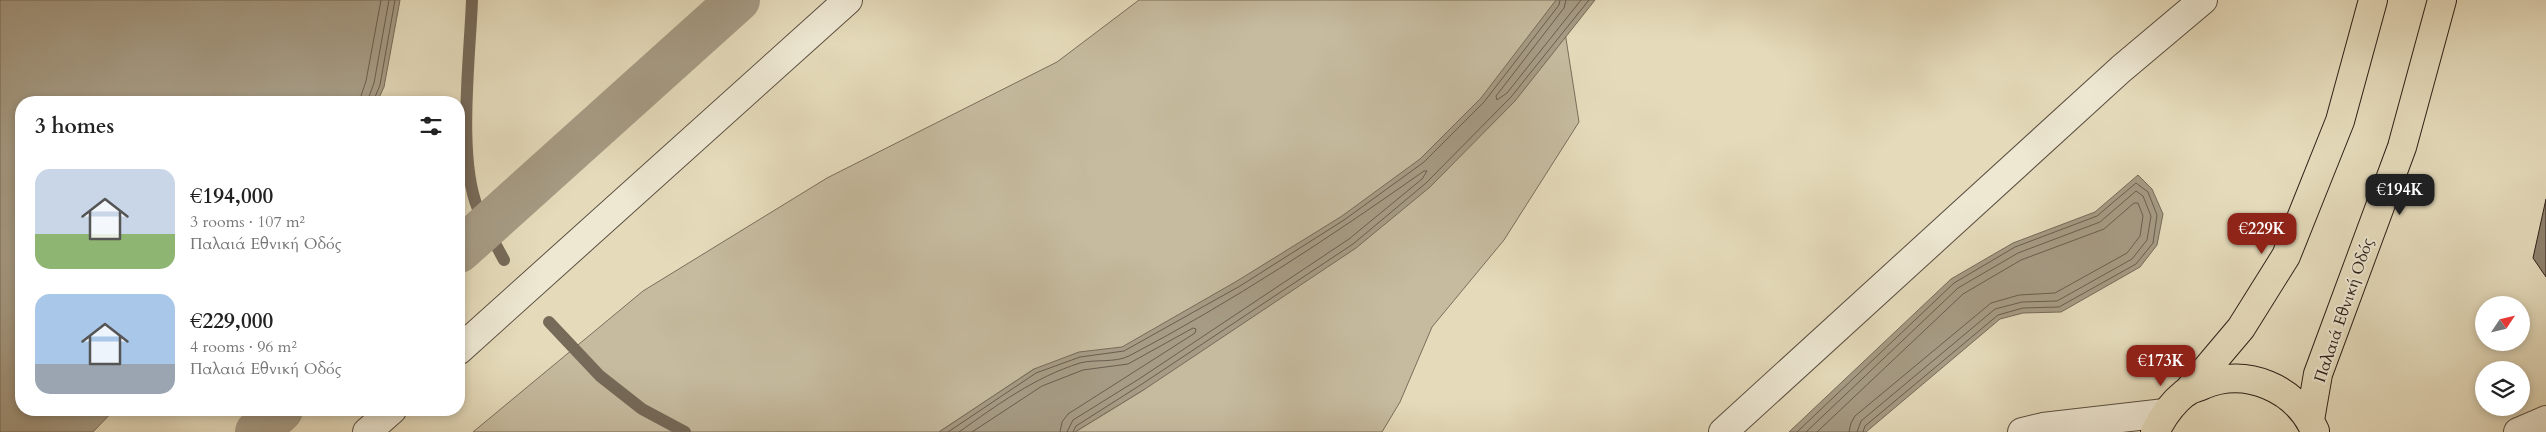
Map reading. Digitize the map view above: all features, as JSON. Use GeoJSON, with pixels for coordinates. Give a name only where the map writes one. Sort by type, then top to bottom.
{"type":"FeatureCollection","features":[{"type":"Feature","properties":{"kind":"main road"},"geometry":{"type":"LineString","coordinates":[[2160,422],[2241,328],[2286,256],[2340,120],[2372,0]]}},
{"type":"Feature","properties":{"kind":"main road","name":"Παλαιά Εθνική Οδός"},"geometry":{"type":"LineString","coordinates":[[2313,426],[2318,374],[2402,147],[2442,0]]}},
{"type":"Feature","properties":{"kind":"main road"},"geometry":{"type":"LineString","coordinates":[[2187,392],[2215,380],[2242,378],[2269,385],[2293,399],[2313,426]]}},
{"type":"Feature","properties":{"kind":"street"},"geometry":{"type":"LineString","coordinates":[[465,345],[848,0]]}},
{"type":"Feature","properties":{"kind":"street"},"geometry":{"type":"LineString","coordinates":[[1723,432],[2121,69],[2203,0]]}},
{"type":"Feature","properties":{"kind":"street"},"geometry":{"type":"LineString","coordinates":[[368,432],[385,416]]}},
{"type":"Feature","properties":{"kind":"street"},"geometry":{"type":"LineString","coordinates":[[2518,432],[2546,420]]}},
{"type":"Feature","properties":{"kind":"street"},"geometry":{"type":"LineString","coordinates":[[2022,432],[2044,427],[2160,422]]}},
{"type":"Feature","properties":{"kind":"shaded area"},"geometry":{"type":"Polygon","coordinates":[[[1139,0],[1560,0],[1579,122],[1504,240],[1432,327],[1400,402],[1382,432],[1075,432],[1145,389],[1034,369],[939,432],[473,432],[643,291],[827,178],[1057,62],[1139,0]]]}},
{"type":"Feature","properties":{"kind":"water"},"geometry":{"type":"Polygon","coordinates":[[[0,0],[400,0],[384,87],[380,96],[15,96],[15,416],[108,416],[93,432],[0,432],[0,0]]]}},
{"type":"Feature","properties":{"kind":"water"},"geometry":{"type":"Polygon","coordinates":[[[1556,0],[1595,0],[1515,101],[1430,187],[1356,248],[1145,389],[1075,432],[939,432],[1034,369],[1079,352],[1122,347],[1237,281],[1342,216],[1420,159],[1481,98],[1556,0]]]}},
{"type":"Feature","properties":{"kind":"water"},"geometry":{"type":"Polygon","coordinates":[[[2138,175],[2152,189],[2163,214],[2157,245],[2140,267],[2061,312],[2023,313],[2000,319],[1866,432],[1789,432],[1951,279],[2013,243],[2095,212],[2138,175]]]}},
{"type":"Feature","properties":{"kind":"building"},"geometry":{"type":"Polygon","coordinates":[[[2546,199],[2546,277],[2533,258],[2546,199]]]}},
{"type":"Feature","properties":{"kind":"waterway"},"geometry":{"type":"LineString","coordinates":[[472,0],[466,107],[468,163],[478,209],[504,260]]}},
{"type":"Feature","properties":{"kind":"waterway"},"geometry":{"type":"LineString","coordinates":[[465,246],[738,0]]}},
{"type":"Feature","properties":{"kind":"waterway"},"geometry":{"type":"LineString","coordinates":[[549,322],[600,376],[642,409],[685,432]]}},
{"type":"Feature","properties":{"kind":"waterway"},"geometry":{"type":"LineString","coordinates":[[257,432],[274,416]]}}]}
